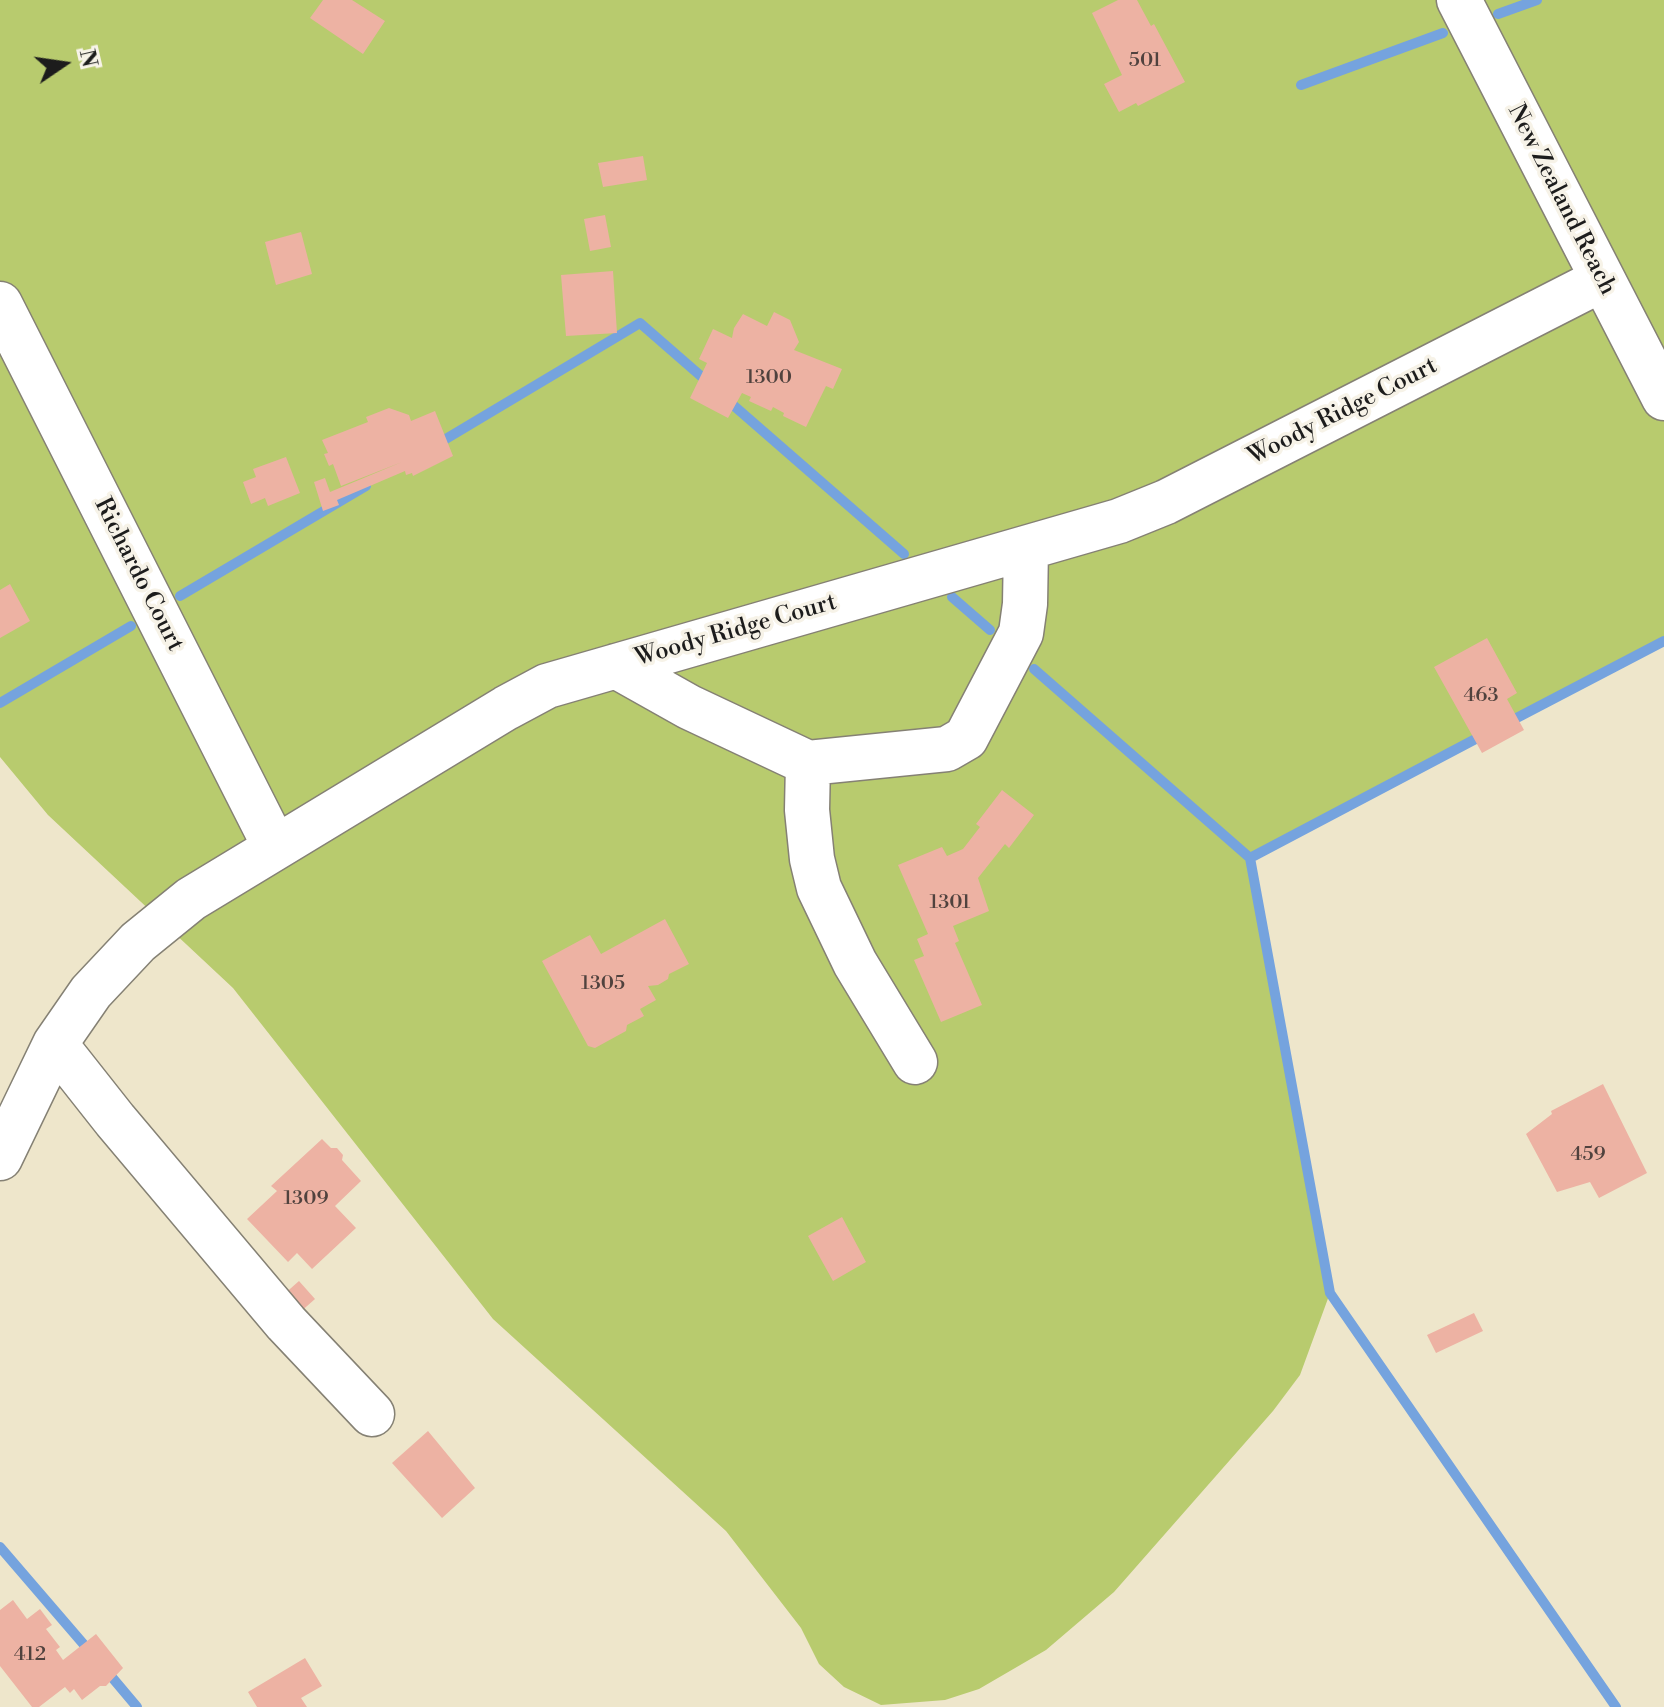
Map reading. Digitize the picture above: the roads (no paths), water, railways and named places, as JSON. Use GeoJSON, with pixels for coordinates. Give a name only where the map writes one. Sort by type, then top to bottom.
{"type":"FeatureCollection","features":[{"type":"Feature","properties":{"kind":"street","name":"New Zealand Reach"},"geometry":{"type":"LineString","coordinates":[[1459,0],[1664,398]]}},
{"type":"Feature","properties":{"kind":"street","name":"Woody Ridge Court"},"geometry":{"type":"LineString","coordinates":[[0,1158],[55,1044],[91,992],[138,942],[191,899],[506,708],[547,686],[1119,521],[1166,502],[1601,280]]}},
{"type":"Feature","properties":{"kind":"street","name":"Richardo Court"},"geometry":{"type":"LineString","coordinates":[[0,304],[275,847]]}},
{"type":"Feature","properties":{"kind":"street"},"geometry":{"type":"LineString","coordinates":[[616,666],[689,707],[808,763],[947,749],[966,738],[1021,633],[1026,548]]}},
{"type":"Feature","properties":{"kind":"street"},"geometry":{"type":"LineString","coordinates":[[808,763],[807,810],[812,859],[819,888],[855,963],[915,1062]]}},
{"type":"Feature","properties":{"kind":"street"},"geometry":{"type":"LineString","coordinates":[[55,1044],[286,1323],[372,1414]]}},
{"type":"Feature","properties":{"kind":"waterway"},"geometry":{"type":"LineString","coordinates":[[1498,14],[1537,0]]}},
{"type":"Feature","properties":{"kind":"waterway"},"geometry":{"type":"LineString","coordinates":[[1301,85],[1443,33]]}},
{"type":"Feature","properties":{"kind":"waterway"},"geometry":{"type":"LineString","coordinates":[[434,446],[640,323],[710,384]]}},
{"type":"Feature","properties":{"kind":"waterway"},"geometry":{"type":"LineString","coordinates":[[725,398],[904,554]]}},
{"type":"Feature","properties":{"kind":"waterway"},"geometry":{"type":"LineString","coordinates":[[180,596],[366,486]]}},
{"type":"Feature","properties":{"kind":"waterway"},"geometry":{"type":"LineString","coordinates":[[952,597],[990,630]]}},
{"type":"Feature","properties":{"kind":"waterway"},"geometry":{"type":"LineString","coordinates":[[0,703],[131,626]]}},
{"type":"Feature","properties":{"kind":"waterway"},"geometry":{"type":"LineString","coordinates":[[1507,723],[1664,641]]}},
{"type":"Feature","properties":{"kind":"waterway"},"geometry":{"type":"LineString","coordinates":[[1034,669],[1250,858],[1330,1293],[1616,1707]]}},
{"type":"Feature","properties":{"kind":"waterway"},"geometry":{"type":"LineString","coordinates":[[1250,858],[1485,734]]}},
{"type":"Feature","properties":{"kind":"waterway"},"geometry":{"type":"LineString","coordinates":[[0,1547],[92,1654]]}},
{"type":"Feature","properties":{"kind":"waterway"},"geometry":{"type":"LineString","coordinates":[[105,1669],[137,1707]]}}]}
